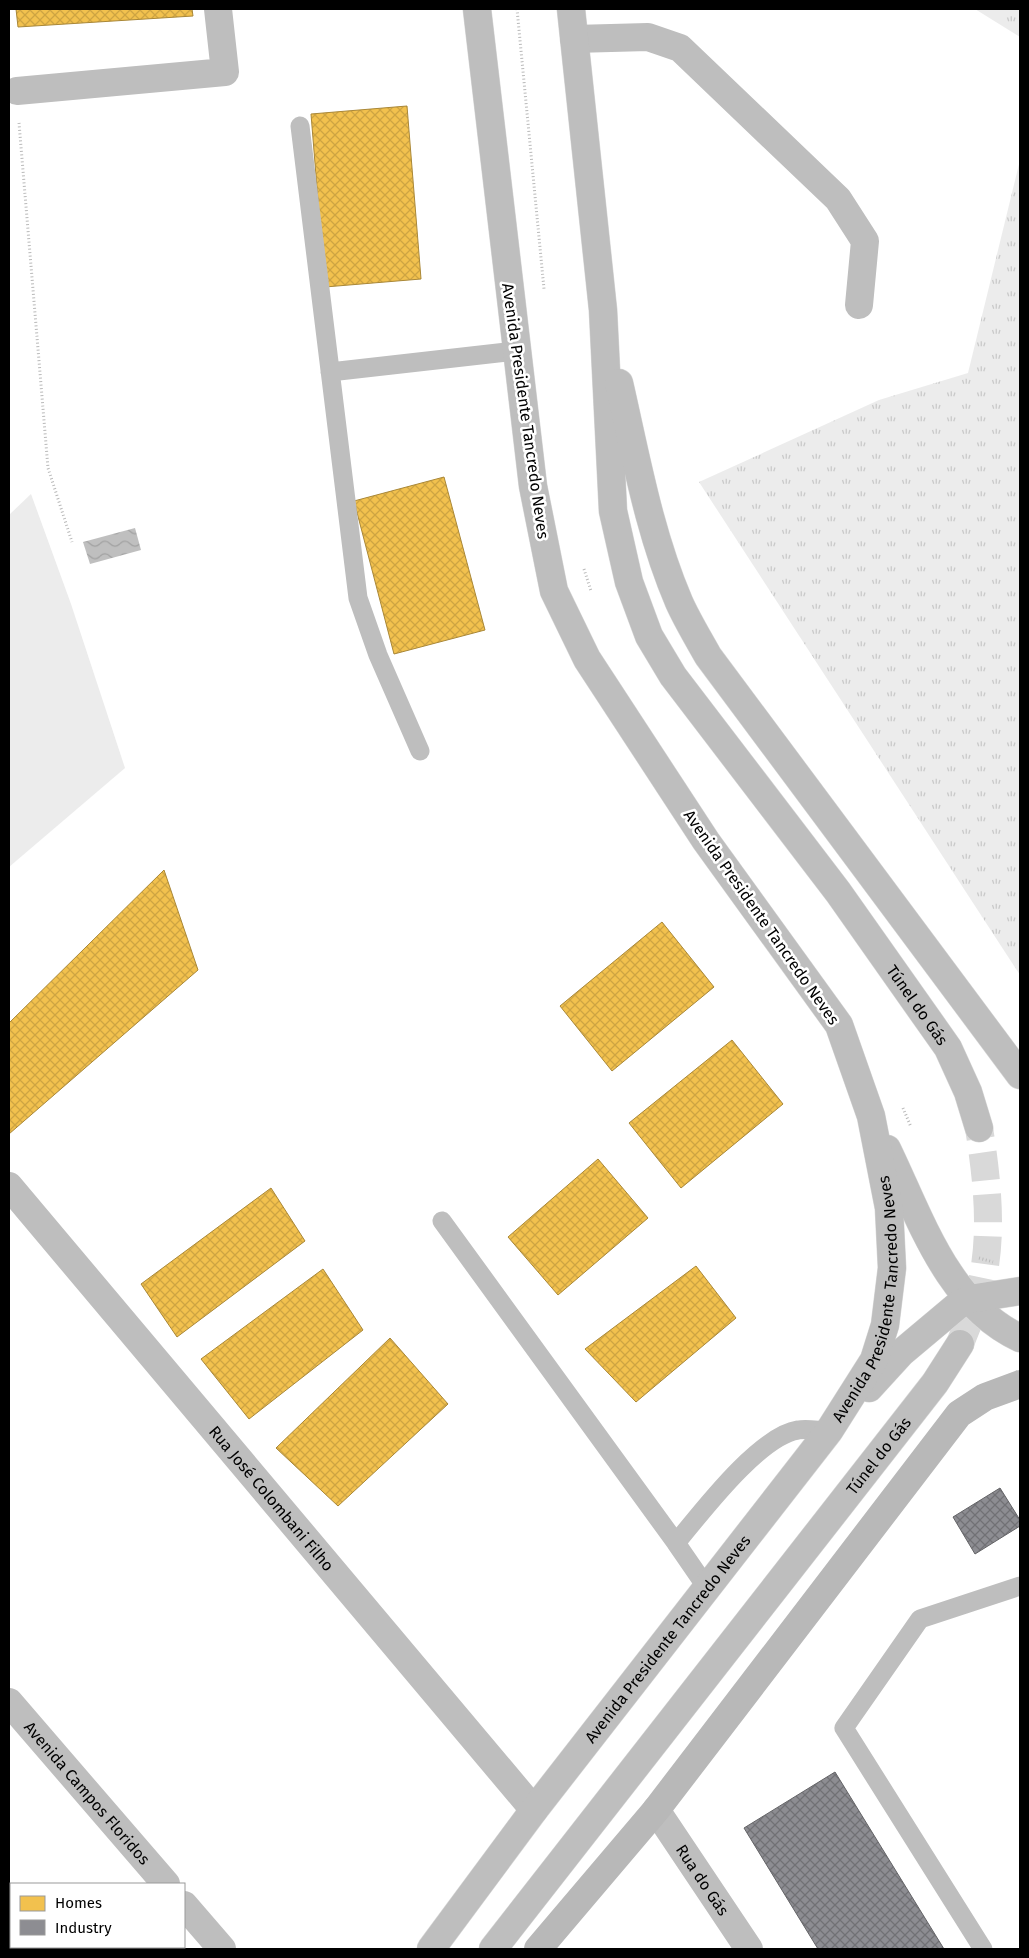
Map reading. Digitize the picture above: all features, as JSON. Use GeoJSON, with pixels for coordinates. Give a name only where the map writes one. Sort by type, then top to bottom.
{"type":"FeatureCollection","features":[{"type":"Feature","properties":{"kind":"main road"},"geometry":{"type":"LineString","coordinates":[[17,91],[225,72],[218,9]]}},
{"type":"Feature","properties":{"kind":"main road","name":"Avenida Presidente Tancredo Neves"},"geometry":{"type":"LineString","coordinates":[[431,1949],[534,1810],[829,1431],[874,1360],[884,1325],[892,1268],[889,1208],[871,1116],[839,1025],[695,824],[586,659],[554,591],[533,486],[477,9]]}},
{"type":"Feature","properties":{"kind":"main road"},"geometry":{"type":"LineString","coordinates":[[571,9],[603,310],[644,496],[679,602],[708,656],[1020,1075]]}},
{"type":"Feature","properties":{"kind":"main road"},"geometry":{"type":"LineString","coordinates":[[574,39],[648,37],[680,48],[838,199],[865,241],[859,305]]}},
{"type":"Feature","properties":{"kind":"main road","name":"Túnel do Gás"},"geometry":{"type":"LineString","coordinates":[[603,310],[613,511],[629,582],[649,636],[673,676],[838,892],[948,1048],[968,1092],[979,1128]]}},
{"type":"Feature","properties":{"kind":"main road"},"geometry":{"type":"LineString","coordinates":[[871,1116],[929,1238],[950,1275],[969,1299],[997,1324],[1020,1338]]}},
{"type":"Feature","properties":{"kind":"main road","name":"Rua José Colombani Filho"},"geometry":{"type":"LineString","coordinates":[[9,1186],[534,1810]]}},
{"type":"Feature","properties":{"kind":"main road"},"geometry":{"type":"LineString","coordinates":[[829,1431],[901,1352],[957,1306],[969,1299],[1020,1291]]}},
{"type":"Feature","properties":{"kind":"main road","name":"Túnel do Gás"},"geometry":{"type":"LineString","coordinates":[[493,1949],[935,1383],[960,1344]]}},
{"type":"Feature","properties":{"kind":"main road"},"geometry":{"type":"LineString","coordinates":[[538,1949],[656,1810],[959,1414],[985,1397],[1020,1384]]}},
{"type":"Feature","properties":{"kind":"main road","name":"Avenida Campos Floridos"},"geometry":{"type":"LineString","coordinates":[[9,1702],[165,1883]]}},
{"type":"Feature","properties":{"kind":"main road","name":"Rua do Gás"},"geometry":{"type":"LineString","coordinates":[[656,1810],[749,1949]]}},
{"type":"Feature","properties":{"kind":"main road"},"geometry":{"type":"LineString","coordinates":[[185,1906],[222,1949]]}},
{"type":"Feature","properties":{"kind":"lane"},"geometry":{"type":"LineString","coordinates":[[300,126],[358,598],[378,655],[420,751]]}},
{"type":"Feature","properties":{"kind":"lane"},"geometry":{"type":"LineString","coordinates":[[330,372],[516,351]]}},
{"type":"Feature","properties":{"kind":"lane"},"geometry":{"type":"LineString","coordinates":[[442,1221],[707,1588]]}},
{"type":"Feature","properties":{"kind":"lane"},"geometry":{"type":"LineString","coordinates":[[676,1543],[740,1468],[771,1442],[798,1430],[829,1431]]}},
{"type":"Feature","properties":{"kind":"lane"},"geometry":{"type":"LineString","coordinates":[[983,1949],[844,1728],[920,1619],[1020,1586]]}},
{"type":"Feature","properties":{"kind":"path"},"geometry":{"type":"LineString","coordinates":[[17,91],[48,468],[72,542]]}},
{"type":"Feature","properties":{"kind":"green space"},"geometry":{"type":"Polygon","coordinates":[[[975,9],[1020,9],[1020,37],[975,9]]]}},
{"type":"Feature","properties":{"kind":"green space"},"geometry":{"type":"Polygon","coordinates":[[[1020,160],[1020,975],[699,482],[879,400],[968,373],[1020,160]]]}},
{"type":"Feature","properties":{"kind":"green space"},"geometry":{"type":"Polygon","coordinates":[[[31,494],[71,604],[125,768],[9,867],[9,515],[31,494]]]}},
{"type":"Feature","properties":{"kind":"water"},"geometry":{"type":"Polygon","coordinates":[[[135,528],[141,550],[90,564],[83,542],[135,528]]]}},
{"type":"Feature","properties":{"kind":"building: Homes"},"geometry":{"type":"Polygon","coordinates":[[[16,9],[192,9],[193,16],[18,27],[16,9]]]}},
{"type":"Feature","properties":{"kind":"building: Homes"},"geometry":{"type":"Polygon","coordinates":[[[407,106],[421,279],[325,287],[311,114],[407,106]]]}},
{"type":"Feature","properties":{"kind":"building: Homes"},"geometry":{"type":"Polygon","coordinates":[[[444,477],[485,630],[394,654],[354,501],[444,477]]]}},
{"type":"Feature","properties":{"kind":"building: Homes"},"geometry":{"type":"Polygon","coordinates":[[[164,870],[198,970],[9,1134],[9,1023],[164,870]]]}},
{"type":"Feature","properties":{"kind":"building: Homes"},"geometry":{"type":"Polygon","coordinates":[[[662,922],[714,987],[612,1071],[560,1006],[662,922]]]}},
{"type":"Feature","properties":{"kind":"building: Homes"},"geometry":{"type":"Polygon","coordinates":[[[732,1040],[783,1104],[681,1188],[629,1123],[732,1040]]]}},
{"type":"Feature","properties":{"kind":"building: Homes"},"geometry":{"type":"Polygon","coordinates":[[[598,1159],[648,1218],[558,1295],[508,1237],[598,1159]]]}},
{"type":"Feature","properties":{"kind":"building: Homes"},"geometry":{"type":"Polygon","coordinates":[[[271,1188],[305,1241],[177,1337],[141,1284],[271,1188]]]}},
{"type":"Feature","properties":{"kind":"building: Homes"},"geometry":{"type":"Polygon","coordinates":[[[696,1266],[736,1318],[636,1402],[585,1349],[696,1266]]]}},
{"type":"Feature","properties":{"kind":"building: Homes"},"geometry":{"type":"Polygon","coordinates":[[[323,1269],[363,1330],[249,1419],[201,1359],[323,1269]]]}},
{"type":"Feature","properties":{"kind":"building: Homes"},"geometry":{"type":"Polygon","coordinates":[[[390,1338],[448,1404],[338,1506],[276,1448],[390,1338]]]}},
{"type":"Feature","properties":{"kind":"building: Industry"},"geometry":{"type":"Polygon","coordinates":[[[1000,1488],[1020,1520],[1020,1526],[975,1554],[953,1517],[1000,1488]]]}},
{"type":"Feature","properties":{"kind":"building: Industry"},"geometry":{"type":"Polygon","coordinates":[[[835,1772],[944,1949],[818,1949],[744,1828],[835,1772]]]}},
{"type":"Feature","properties":{"kind":"tunnel"},"geometry":{"type":"LineString","coordinates":[[960,1344],[980,1290],[987,1244],[988,1205],[979,1128]]}}]}
